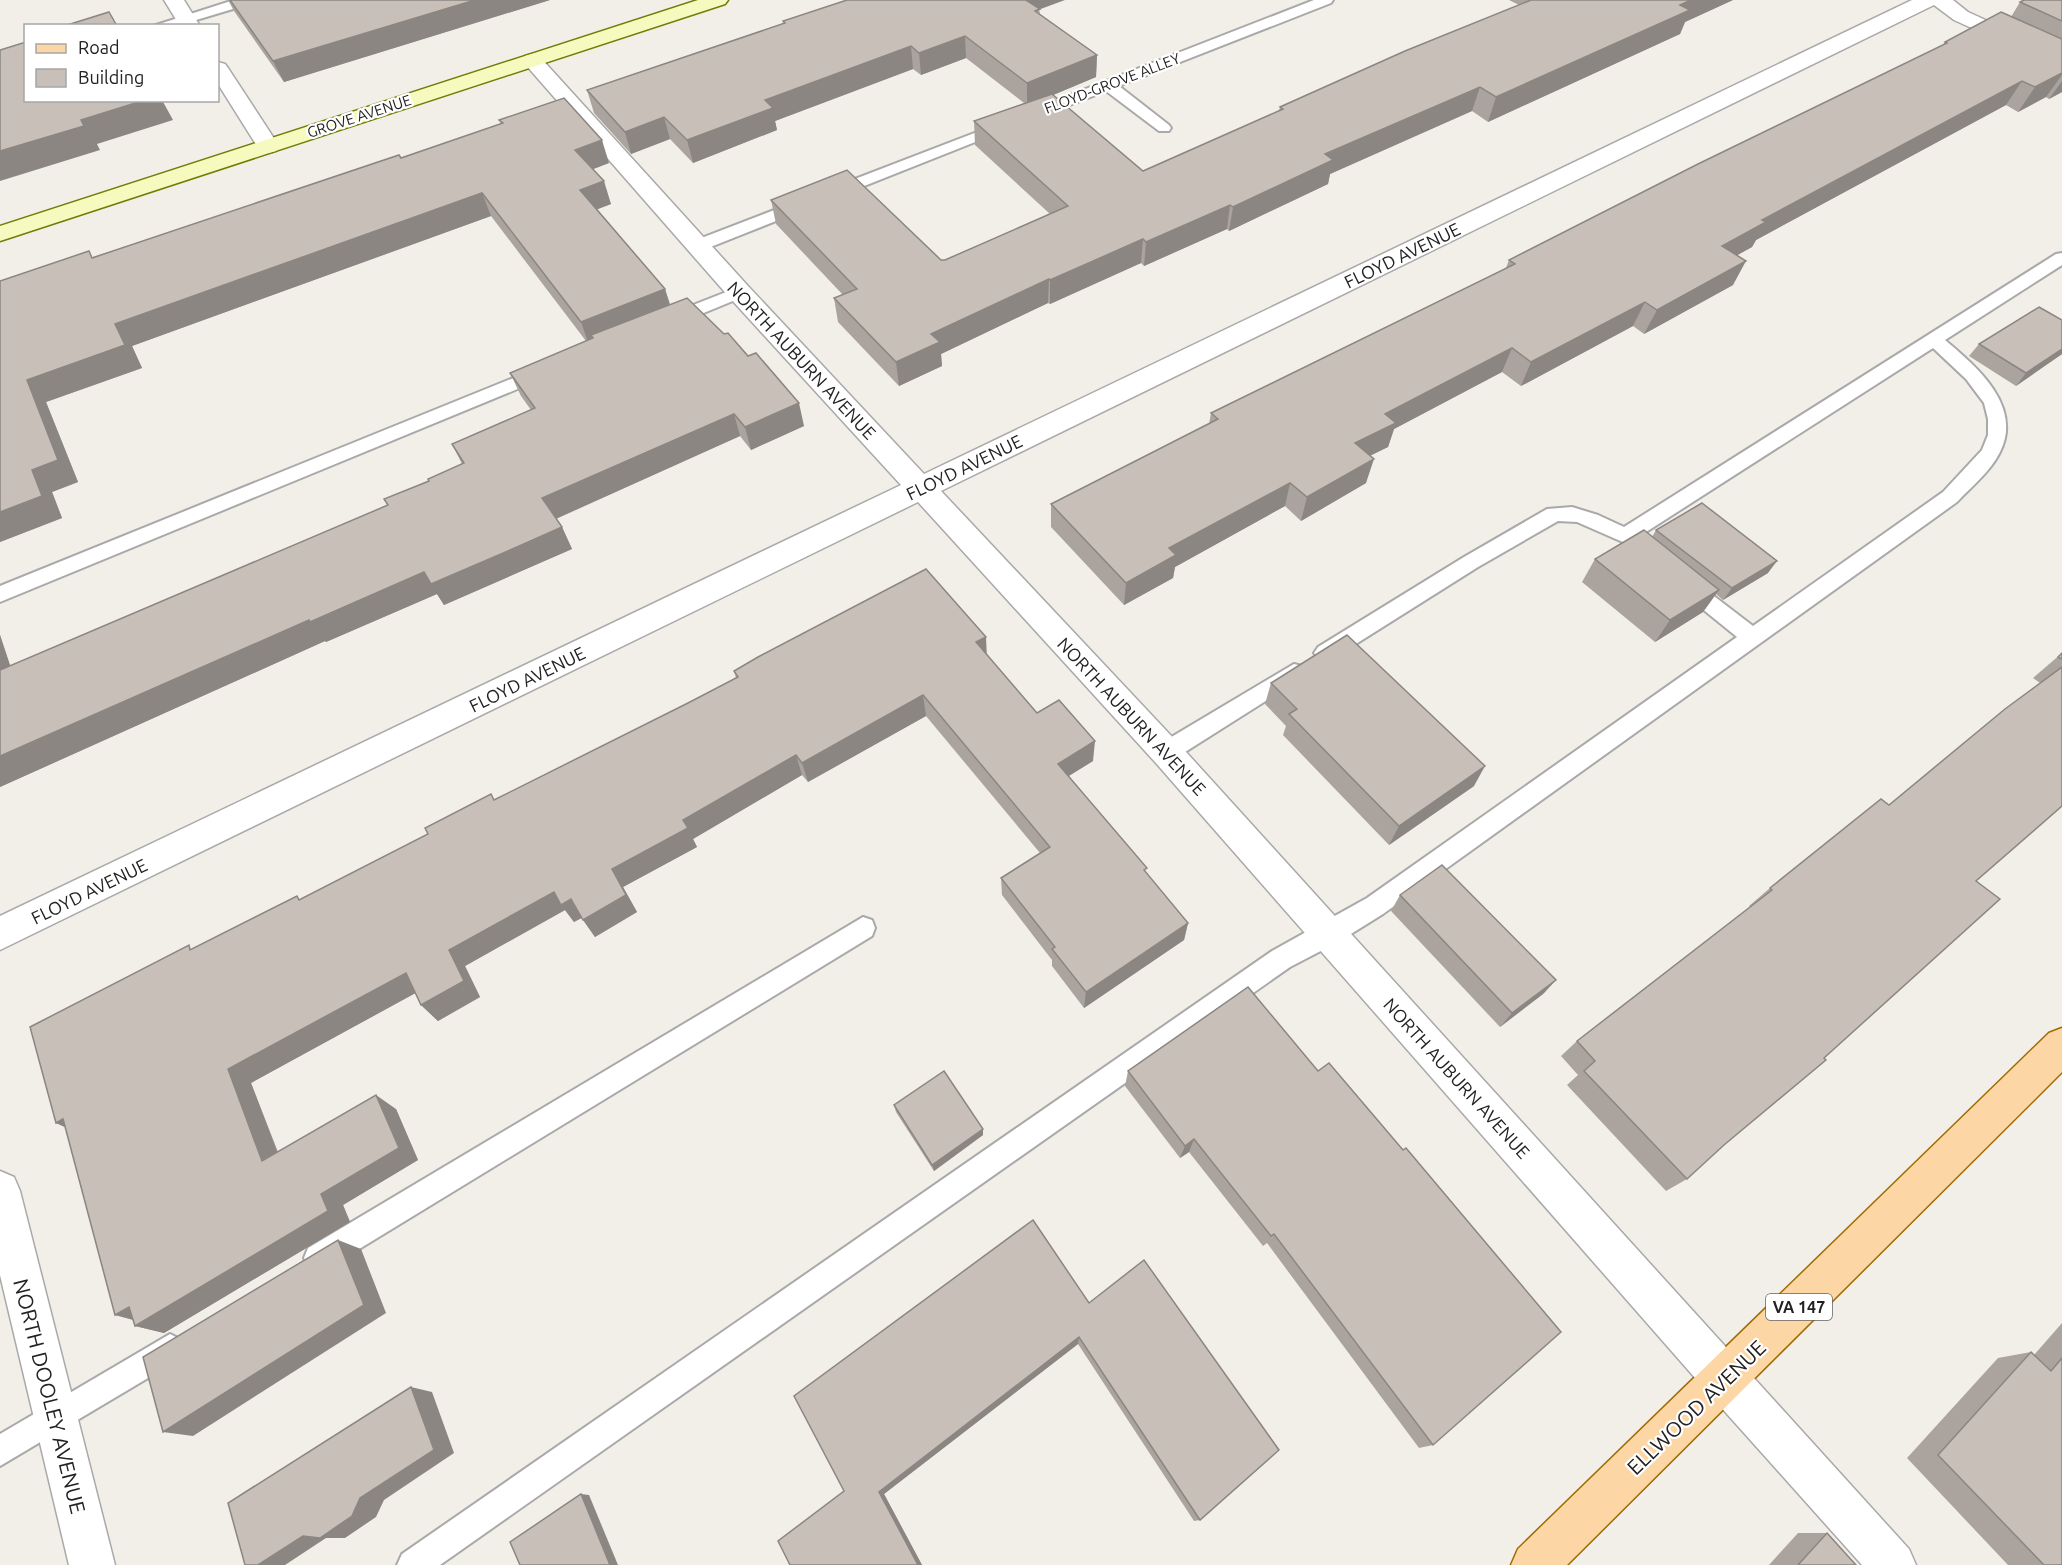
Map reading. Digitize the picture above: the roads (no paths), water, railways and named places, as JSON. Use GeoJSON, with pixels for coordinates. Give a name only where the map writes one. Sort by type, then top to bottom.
{"type":"FeatureCollection","features":[{"type":"Feature","properties":{"kind":"main road","name":"GROVE AVENUE"},"geometry":{"type":"LineString","coordinates":[[0,234],[718,0]]}},
{"type":"Feature","properties":{"kind":"main road","name":"ELLWOOD AVENUE"},"geometry":{"type":"LineString","coordinates":[[1534,1565],[1725,1380],[2062,1046]]}},
{"type":"Feature","properties":{"kind":"street"},"geometry":{"type":"LineString","coordinates":[[174,0],[188,22]]}},
{"type":"Feature","properties":{"kind":"street","name":"FLOYD AVENUE"},"geometry":{"type":"LineString","coordinates":[[0,934],[1928,0]]}},
{"type":"Feature","properties":{"kind":"street"},"geometry":{"type":"LineString","coordinates":[[1940,0],[1961,16],[2062,63]]}},
{"type":"Feature","properties":{"kind":"street","name":"NORTH AUBURN AVENUE"},"geometry":{"type":"LineString","coordinates":[[532,60],[739,292],[1166,752],[1725,1380],[1893,1565]]}},
{"type":"Feature","properties":{"kind":"street"},"geometry":{"type":"LineString","coordinates":[[219,70],[268,146]]}},
{"type":"Feature","properties":{"kind":"street","name":"NORTH DOOLEY AVENUE"},"geometry":{"type":"LineString","coordinates":[[0,1191],[92,1565]]}},
{"type":"Feature","properties":{"kind":"lane"},"geometry":{"type":"LineString","coordinates":[[188,22],[248,0]]}},
{"type":"Feature","properties":{"kind":"lane","name":"FLOYD-GROVE ALLEY"},"geometry":{"type":"LineString","coordinates":[[697,246],[1326,0]]}},
{"type":"Feature","properties":{"kind":"lane"},"geometry":{"type":"LineString","coordinates":[[1108,85],[1164,128]]}},
{"type":"Feature","properties":{"kind":"lane"},"geometry":{"type":"LineString","coordinates":[[1625,536],[2062,258]]}},
{"type":"Feature","properties":{"kind":"lane"},"geometry":{"type":"LineString","coordinates":[[650,328],[739,292]]}},
{"type":"Feature","properties":{"kind":"lane"},"geometry":{"type":"LineString","coordinates":[[413,1565],[1281,959],[1375,906],[1950,497],[1990,452],[1999,433],[1991,399],[1974,376],[1935,340]]}},
{"type":"Feature","properties":{"kind":"lane"},"geometry":{"type":"LineString","coordinates":[[0,594],[562,364]]}},
{"type":"Feature","properties":{"kind":"lane"},"geometry":{"type":"LineString","coordinates":[[1166,752],[1471,562],[1554,514],[1565,512],[1578,515],[1625,536],[1643,551]]}},
{"type":"Feature","properties":{"kind":"lane"},"geometry":{"type":"LineString","coordinates":[[1671,573],[1753,638]]}},
{"type":"Feature","properties":{"kind":"lane"},"geometry":{"type":"LineString","coordinates":[[300,1269],[863,928]]}},
{"type":"Feature","properties":{"kind":"lane"},"geometry":{"type":"LineString","coordinates":[[0,1451],[188,1338]]}}]}
